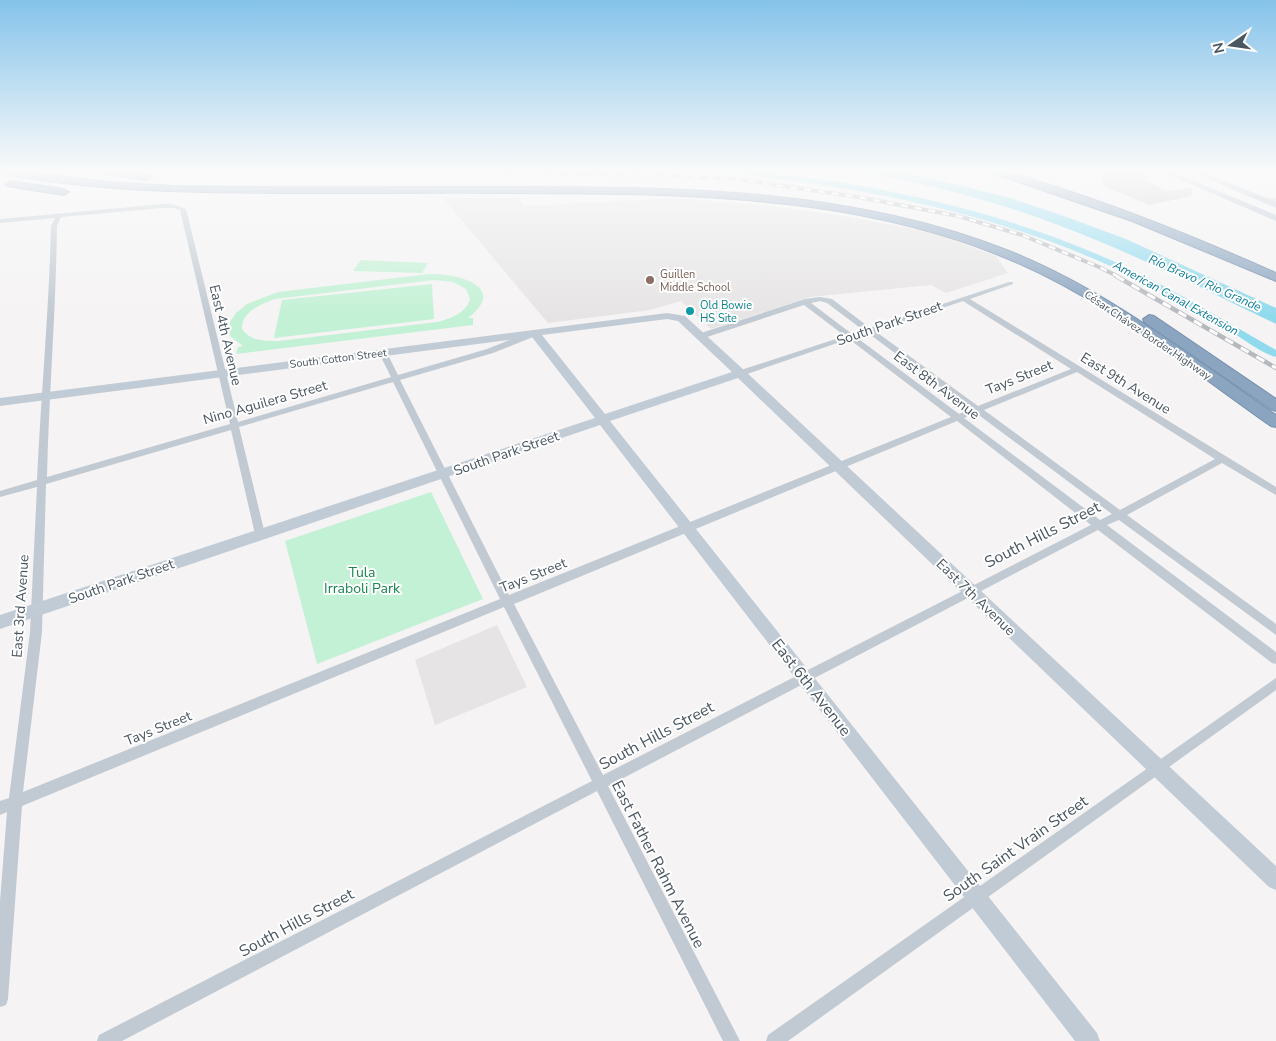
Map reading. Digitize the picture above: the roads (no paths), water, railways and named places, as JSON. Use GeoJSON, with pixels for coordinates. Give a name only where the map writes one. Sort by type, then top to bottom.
{"type":"FeatureCollection","features":[{"type":"Feature","properties":{"kind":"highway","name":"César Chávez Border Highway"},"geometry":{"type":"LineString","coordinates":[[895,220],[960,237],[1006,253],[1077,287],[1151,335],[1276,422]]}},
{"type":"Feature","properties":{"kind":"highway"},"geometry":{"type":"LineString","coordinates":[[926,220],[987,238],[1044,260],[1098,288]]}},
{"type":"Feature","properties":{"kind":"highway"},"geometry":{"type":"LineString","coordinates":[[1140,220],[1276,277]]}},
{"type":"Feature","properties":{"kind":"highway"},"geometry":{"type":"LineString","coordinates":[[1162,220],[1276,267]]}},
{"type":"Feature","properties":{"kind":"highway"},"geometry":{"type":"LineString","coordinates":[[1133,308],[1276,406]]}},
{"type":"Feature","properties":{"kind":"street"},"geometry":{"type":"LineString","coordinates":[[0,221],[17,220]]}},
{"type":"Feature","properties":{"kind":"street","name":"East 3rd Avenue"},"geometry":{"type":"LineString","coordinates":[[0,999],[15,802],[36,632],[45,396],[53,287],[54,226],[58,220]]}},
{"type":"Feature","properties":{"kind":"street","name":"East 4th Avenue"},"geometry":{"type":"LineString","coordinates":[[186,220],[260,534]]}},
{"type":"Feature","properties":{"kind":"street","name":"South Park Street"},"geometry":{"type":"LineString","coordinates":[[0,622],[1011,282]]}},
{"type":"Feature","properties":{"kind":"street","name":"East 9th Avenue"},"geometry":{"type":"LineString","coordinates":[[963,298],[1276,492]]}},
{"type":"Feature","properties":{"kind":"street","name":"East 8th Avenue"},"geometry":{"type":"LineString","coordinates":[[805,302],[820,299],[829,301],[1276,630]]}},
{"type":"Feature","properties":{"kind":"street"},"geometry":{"type":"LineString","coordinates":[[701,336],[805,302]]}},
{"type":"Feature","properties":{"kind":"street","name":"East 8th Avenue"},"geometry":{"type":"LineString","coordinates":[[805,302],[1276,659]]}},
{"type":"Feature","properties":{"kind":"street","name":"South Cotton Street"},"geometry":{"type":"LineString","coordinates":[[0,402],[222,372],[676,316]]}},
{"type":"Feature","properties":{"kind":"street","name":"East 7th Avenue"},"geometry":{"type":"LineString","coordinates":[[676,316],[685,320],[1276,880]]}},
{"type":"Feature","properties":{"kind":"street","name":"Nino Aguilera Street"},"geometry":{"type":"LineString","coordinates":[[0,494],[490,351],[536,333]]}},
{"type":"Feature","properties":{"kind":"street","name":"East 6th Avenue"},"geometry":{"type":"LineString","coordinates":[[536,333],[1089,1041]]}},
{"type":"Feature","properties":{"kind":"street","name":"East Father Rahm Avenue"},"geometry":{"type":"LineString","coordinates":[[383,353],[507,601],[732,1041]]}},
{"type":"Feature","properties":{"kind":"street","name":"Tays Street"},"geometry":{"type":"LineString","coordinates":[[0,808],[1077,370]]}},
{"type":"Feature","properties":{"kind":"street","name":"South Hills Street"},"geometry":{"type":"LineString","coordinates":[[105,1041],[1222,459]]}},
{"type":"Feature","properties":{"kind":"street","name":"South Saint Vrain Street"},"geometry":{"type":"LineString","coordinates":[[774,1041],[1276,683]]}},
{"type":"Feature","properties":{"kind":"water","name":"Río Bravo / Rio Grande"},"geometry":{"type":"Polygon","coordinates":[[[1042,220],[1073,220],[1126,239],[1276,308],[1276,324],[1141,259],[1042,220]]]}},
{"type":"Feature","properties":{"kind":"waterway","name":"American Canal Extension"},"geometry":{"type":"LineString","coordinates":[[994,220],[1059,241],[1126,270],[1276,354]]}},
{"type":"Feature","properties":{"kind":"railway"},"geometry":{"type":"LineString","coordinates":[[970,220],[1022,235],[1119,277]]}},
{"type":"Feature","properties":{"kind":"railway"},"geometry":{"type":"LineString","coordinates":[[1116,276],[1276,368]]}},
{"type":"Feature","properties":{"kind":"place","name":"Guillen Middle School"},"geometry":{"type":"Point","coordinates":[650,280]}},
{"type":"Feature","properties":{"kind":"place","name":"Old Bowie HS Site"},"geometry":{"type":"Point","coordinates":[690,311]}},
{"type":"Feature","properties":{"kind":"park label","name":"Tula Irraboli Park"},"geometry":{"type":"Point","coordinates":[362,580]}}]}
